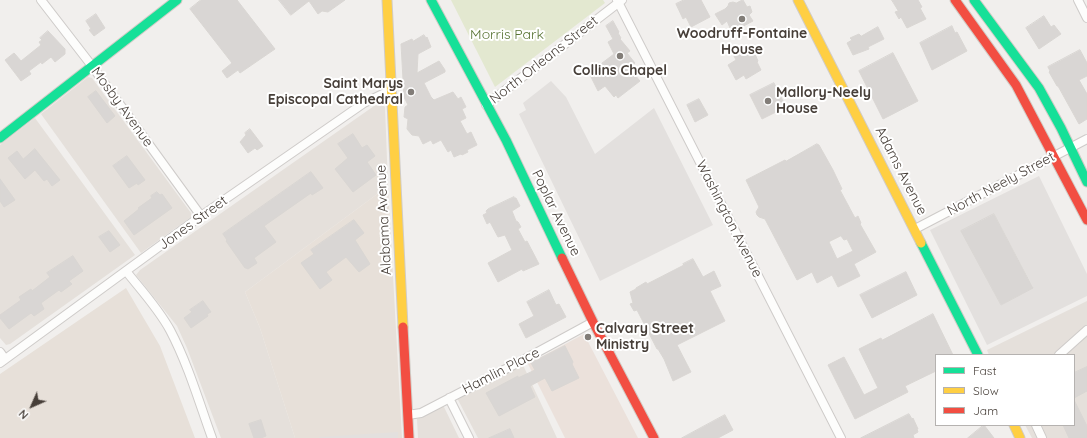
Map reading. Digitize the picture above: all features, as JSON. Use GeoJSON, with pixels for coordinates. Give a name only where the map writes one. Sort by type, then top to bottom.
{"type":"FeatureCollection","features":[{"type":"Feature","properties":{"kind":"street","name":"Mosby Avenue"},"geometry":{"type":"LineString","coordinates":[[41,0],[92,66],[201,216]]}},
{"type":"Feature","properties":{"kind":"street"},"geometry":{"type":"LineString","coordinates":[[0,138],[177,0]]}},
{"type":"Feature","properties":{"kind":"street","name":"Alabama Avenue"},"geometry":{"type":"LineString","coordinates":[[387,0],[409,438]]}},
{"type":"Feature","properties":{"kind":"street","name":"Poplar Avenue"},"geometry":{"type":"LineString","coordinates":[[431,0],[506,140],[592,322],[654,438]]}},
{"type":"Feature","properties":{"kind":"street","name":"Adams Avenue"},"geometry":{"type":"LineString","coordinates":[[798,0],[978,354]]}},
{"type":"Feature","properties":{"kind":"street"},"geometry":{"type":"LineString","coordinates":[[955,0],[1016,85],[1087,220]]}},
{"type":"Feature","properties":{"kind":"street"},"geometry":{"type":"LineString","coordinates":[[974,0],[988,22],[1031,77],[1050,109],[1087,182]]}},
{"type":"Feature","properties":{"kind":"street"},"geometry":{"type":"LineString","coordinates":[[1078,0],[1087,18]]}},
{"type":"Feature","properties":{"kind":"street","name":"North Orleans Street"},"geometry":{"type":"LineString","coordinates":[[486,105],[619,1]]}},
{"type":"Feature","properties":{"kind":"street","name":"Washington Avenue"},"geometry":{"type":"LineString","coordinates":[[619,1],[841,438]]}},
{"type":"Feature","properties":{"kind":"street","name":"Jones Street"},"geometry":{"type":"LineString","coordinates":[[3,361],[201,216],[364,103],[391,90]]}},
{"type":"Feature","properties":{"kind":"street","name":"North Neely Street"},"geometry":{"type":"LineString","coordinates":[[915,229],[1087,139]]}},
{"type":"Feature","properties":{"kind":"street"},"geometry":{"type":"LineString","coordinates":[[126,270],[169,329],[179,350],[212,438]]}},
{"type":"Feature","properties":{"kind":"street","name":"Hamlin Place"},"geometry":{"type":"LineString","coordinates":[[408,415],[421,413],[592,322]]}},
{"type":"Feature","properties":{"kind":"street"},"geometry":{"type":"LineString","coordinates":[[1060,354],[1087,330]]}},
{"type":"Feature","properties":{"kind":"street"},"geometry":{"type":"LineString","coordinates":[[0,352],[3,361]]}},
{"type":"Feature","properties":{"kind":"street"},"geometry":{"type":"LineString","coordinates":[[449,398],[469,438]]}},
{"type":"Feature","properties":{"kind":"street"},"geometry":{"type":"LineString","coordinates":[[1014,426],[1020,438]]}},
{"type":"Feature","properties":{"kind":"street"},"geometry":{"type":"LineString","coordinates":[[1036,426],[1042,438]]}},
{"type":"Feature","properties":{"kind":"shaded area"},"geometry":{"type":"Polygon","coordinates":[[[88,77],[92,78],[191,213],[191,217],[141,253],[41,114],[88,77]]]}},
{"type":"Feature","properties":{"kind":"shaded area"},"geometry":{"type":"Polygon","coordinates":[[[551,81],[566,97],[595,154],[654,108],[713,225],[600,281],[519,114],[526,110],[523,103],[551,81]]]}},
{"type":"Feature","properties":{"kind":"shaded area"},"geometry":{"type":"Polygon","coordinates":[[[381,104],[385,107],[388,186],[245,292],[260,328],[295,438],[221,438],[187,348],[177,326],[136,275],[140,270],[374,106],[381,104]]]}},
{"type":"Feature","properties":{"kind":"shaded area"},"geometry":{"type":"Polygon","coordinates":[[[35,118],[135,255],[10,344],[6,345],[0,338],[0,145],[35,118]]]}},
{"type":"Feature","properties":{"kind":"shaded area"},"geometry":{"type":"Polygon","coordinates":[[[1039,176],[1087,274],[1087,296],[987,345],[930,230],[1039,176]],[[994,214],[962,231],[1001,305],[1033,287],[994,214]]]}},
{"type":"Feature","properties":{"kind":"shaded area"},"geometry":{"type":"Polygon","coordinates":[[[388,186],[402,438],[295,438],[260,328],[245,292],[388,186]]]}},
{"type":"Feature","properties":{"kind":"shaded area"},"geometry":{"type":"Polygon","coordinates":[[[126,288],[160,346],[195,438],[0,438],[0,374],[126,288]]]}},
{"type":"Feature","properties":{"kind":"shaded area"},"geometry":{"type":"Polygon","coordinates":[[[1087,301],[1087,438],[1032,438],[1026,426],[1075,426],[1075,354],[989,354],[987,350],[1087,301]]]}},
{"type":"Feature","properties":{"kind":"shaded area"},"geometry":{"type":"Polygon","coordinates":[[[584,334],[638,438],[565,438],[528,364],[584,334]]]}},
{"type":"Feature","properties":{"kind":"shaded area"},"geometry":{"type":"Polygon","coordinates":[[[523,365],[557,438],[478,438],[457,398],[523,365]]]}},
{"type":"Feature","properties":{"kind":"shaded area"},"geometry":{"type":"Polygon","coordinates":[[[442,406],[444,407],[459,438],[418,438],[417,419],[442,406]]]}},
{"type":"Feature","properties":{"kind":"shaded area"},"geometry":{"type":"Polygon","coordinates":[[[398,432],[398,438],[319,438],[319,437],[398,432]]]}},
{"type":"Feature","properties":{"kind":"green space","name":"Morris Park"},"geometry":{"type":"Polygon","coordinates":[[[451,0],[603,0],[605,3],[495,87],[451,0]]]}},
{"type":"Feature","properties":{"kind":"building"},"geometry":{"type":"Polygon","coordinates":[[[201,0],[237,0],[275,49],[240,73],[238,70],[227,78],[222,71],[232,63],[190,9],[201,0]]]}},
{"type":"Feature","properties":{"kind":"building"},"geometry":{"type":"Polygon","coordinates":[[[279,0],[345,0],[328,12],[322,11],[318,14],[309,1],[291,15],[279,0]]]}},
{"type":"Feature","properties":{"kind":"building"},"geometry":{"type":"Polygon","coordinates":[[[684,0],[701,0],[710,17],[691,27],[686,17],[683,19],[676,4],[684,0]]]}},
{"type":"Feature","properties":{"kind":"building","name":"Woodruff-Fontaine House"},"geometry":{"type":"Polygon","coordinates":[[[743,0],[747,7],[750,6],[752,12],[749,15],[753,21],[736,30],[734,26],[730,28],[727,21],[722,25],[715,14],[725,9],[729,3],[736,3],[743,0]]]}},
{"type":"Feature","properties":{"kind":"building"},"geometry":{"type":"Polygon","coordinates":[[[892,0],[918,0],[922,7],[920,8],[926,19],[907,28],[901,17],[899,19],[895,12],[898,11],[892,0]]]}},
{"type":"Feature","properties":{"kind":"building"},"geometry":{"type":"Polygon","coordinates":[[[96,14],[105,28],[94,36],[89,30],[91,29],[86,21],[96,14]]]}},
{"type":"Feature","properties":{"kind":"building"},"geometry":{"type":"Polygon","coordinates":[[[1044,16],[1051,27],[1054,25],[1061,34],[1039,49],[1026,28],[1044,16]]]}},
{"type":"Feature","properties":{"kind":"building","name":"Collins Chapel"},"geometry":{"type":"Polygon","coordinates":[[[613,21],[619,32],[620,39],[630,51],[627,53],[635,63],[629,68],[640,81],[618,98],[616,95],[614,97],[605,86],[598,91],[589,73],[614,54],[608,42],[613,39],[606,26],[613,21]]]}},
{"type":"Feature","properties":{"kind":"building"},"geometry":{"type":"Polygon","coordinates":[[[952,26],[955,33],[957,32],[967,51],[932,70],[920,43],[952,26]]]}},
{"type":"Feature","properties":{"kind":"building"},"geometry":{"type":"Polygon","coordinates":[[[878,27],[884,39],[868,47],[869,49],[853,55],[847,43],[852,40],[850,38],[859,34],[861,36],[878,27]]]}},
{"type":"Feature","properties":{"kind":"building"},"geometry":{"type":"Polygon","coordinates":[[[48,31],[65,49],[65,54],[55,62],[51,57],[42,64],[41,62],[29,71],[31,74],[21,81],[5,60],[14,53],[21,61],[41,45],[39,42],[42,40],[40,38],[48,31]]]}},
{"type":"Feature","properties":{"kind":"building"},"geometry":{"type":"Polygon","coordinates":[[[424,35],[426,38],[427,37],[431,47],[418,54],[417,73],[439,61],[445,70],[445,72],[424,83],[431,97],[434,100],[453,92],[458,99],[461,97],[466,107],[462,109],[466,118],[460,121],[467,134],[471,132],[477,145],[467,150],[468,152],[462,155],[461,154],[454,157],[451,150],[448,152],[441,140],[433,144],[431,140],[423,144],[419,136],[412,135],[407,129],[408,119],[404,117],[405,107],[408,105],[404,97],[401,44],[412,39],[413,41],[424,35]]]}},
{"type":"Feature","properties":{"kind":"building"},"geometry":{"type":"Polygon","coordinates":[[[745,50],[749,57],[755,54],[761,70],[746,79],[744,75],[736,80],[728,65],[736,60],[734,56],[745,50]]]}},
{"type":"Feature","properties":{"kind":"building"},"geometry":{"type":"Polygon","coordinates":[[[1080,50],[1087,63],[1087,76],[1079,80],[1087,94],[1087,119],[1079,124],[1049,72],[1048,67],[1080,50]]]}},
{"type":"Feature","properties":{"kind":"building"},"geometry":{"type":"Polygon","coordinates":[[[893,53],[918,101],[883,119],[859,71],[893,53]]]}},
{"type":"Feature","properties":{"kind":"building","name":"Mallory-Neely House"},"geometry":{"type":"Polygon","coordinates":[[[774,83],[786,107],[762,119],[750,95],[774,83]]]}},
{"type":"Feature","properties":{"kind":"building"},"geometry":{"type":"Polygon","coordinates":[[[96,91],[115,116],[107,123],[88,97],[96,91]]]}},
{"type":"Feature","properties":{"kind":"building"},"geometry":{"type":"Polygon","coordinates":[[[699,99],[708,115],[695,122],[687,105],[699,99]]]}},
{"type":"Feature","properties":{"kind":"building"},"geometry":{"type":"Polygon","coordinates":[[[250,129],[263,146],[257,150],[255,148],[248,153],[240,142],[246,135],[245,133],[250,129]]]}},
{"type":"Feature","properties":{"kind":"building"},"geometry":{"type":"Polygon","coordinates":[[[353,134],[362,148],[367,145],[375,156],[367,162],[376,175],[353,192],[335,169],[348,158],[338,144],[353,134]]]}},
{"type":"Feature","properties":{"kind":"building"},"geometry":{"type":"Polygon","coordinates":[[[817,144],[819,145],[842,189],[840,190],[855,218],[858,216],[861,223],[860,224],[876,252],[854,264],[860,276],[838,287],[832,275],[817,283],[812,272],[797,280],[765,219],[757,215],[756,212],[759,207],[746,180],[785,160],[786,161],[817,144]],[[841,236],[829,242],[837,259],[853,251],[847,239],[844,240],[841,236]]]}},
{"type":"Feature","properties":{"kind":"building"},"geometry":{"type":"Polygon","coordinates":[[[35,149],[60,180],[52,186],[47,179],[44,181],[35,170],[25,179],[8,158],[17,151],[23,159],[35,149]]]}},
{"type":"Feature","properties":{"kind":"building"},"geometry":{"type":"Polygon","coordinates":[[[127,156],[145,180],[138,185],[137,183],[129,188],[113,166],[127,156]]]}},
{"type":"Feature","properties":{"kind":"building"},"geometry":{"type":"Polygon","coordinates":[[[311,172],[323,188],[312,195],[311,193],[264,226],[276,242],[254,258],[257,263],[248,269],[245,268],[226,241],[227,240],[223,234],[311,172]]]}},
{"type":"Feature","properties":{"kind":"building"},"geometry":{"type":"Polygon","coordinates":[[[0,179],[15,200],[4,207],[0,201],[0,179]]]}},
{"type":"Feature","properties":{"kind":"building"},"geometry":{"type":"Polygon","coordinates":[[[157,192],[160,195],[162,194],[172,208],[134,235],[124,221],[152,198],[151,196],[157,192]]]}},
{"type":"Feature","properties":{"kind":"building"},"geometry":{"type":"Polygon","coordinates":[[[514,197],[520,206],[512,211],[516,221],[521,227],[518,229],[525,242],[527,241],[539,264],[523,271],[522,269],[498,282],[488,263],[512,250],[505,235],[498,237],[490,222],[487,224],[483,215],[487,213],[486,211],[488,209],[514,197]]]}},
{"type":"Feature","properties":{"kind":"building"},"geometry":{"type":"Polygon","coordinates":[[[994,214],[1033,288],[1001,305],[961,231],[994,214]]]}},
{"type":"Feature","properties":{"kind":"building"},"geometry":{"type":"Polygon","coordinates":[[[354,220],[364,233],[355,240],[370,264],[359,272],[346,257],[326,272],[332,280],[320,289],[301,263],[314,254],[311,250],[354,220]]]}},
{"type":"Feature","properties":{"kind":"building"},"geometry":{"type":"Polygon","coordinates":[[[109,231],[120,245],[110,252],[99,237],[109,231]]]}},
{"type":"Feature","properties":{"kind":"building"},"geometry":{"type":"Polygon","coordinates":[[[73,256],[83,271],[69,281],[72,284],[61,292],[59,290],[41,303],[44,309],[34,316],[31,313],[9,329],[0,318],[0,315],[21,300],[19,297],[31,289],[32,291],[50,277],[47,273],[73,256]]]}},
{"type":"Feature","properties":{"kind":"building"},"geometry":{"type":"Polygon","coordinates":[[[693,259],[703,277],[714,271],[721,286],[710,291],[725,321],[677,345],[691,372],[673,381],[664,359],[657,349],[637,310],[634,311],[630,304],[633,303],[630,292],[646,282],[647,284],[693,259]]]}},
{"type":"Feature","properties":{"kind":"building"},"geometry":{"type":"Polygon","coordinates":[[[906,272],[917,295],[872,318],[860,295],[906,272]]]}},
{"type":"Feature","properties":{"kind":"building"},"geometry":{"type":"Polygon","coordinates":[[[549,290],[556,305],[559,304],[566,317],[526,338],[519,324],[534,316],[527,302],[549,290]]]}},
{"type":"Feature","properties":{"kind":"building"},"geometry":{"type":"Polygon","coordinates":[[[203,301],[211,312],[207,314],[208,316],[191,328],[184,318],[192,312],[190,310],[203,301]]]}},
{"type":"Feature","properties":{"kind":"building"},"geometry":{"type":"Polygon","coordinates":[[[933,314],[953,354],[935,354],[935,371],[905,386],[908,392],[855,419],[828,365],[844,357],[864,395],[878,388],[859,349],[881,338],[882,340],[933,314]]]}},
{"type":"Feature","properties":{"kind":"building"},"geometry":{"type":"Polygon","coordinates":[[[565,346],[579,378],[552,391],[545,378],[530,386],[535,397],[499,416],[486,393],[518,376],[518,378],[535,370],[531,363],[565,346]]]}},
{"type":"Feature","properties":{"kind":"building"},"geometry":{"type":"Polygon","coordinates":[[[1087,367],[1087,391],[1075,397],[1075,373],[1087,367]]]}},
{"type":"Feature","properties":{"kind":"building"},"geometry":{"type":"Polygon","coordinates":[[[1075,402],[1087,426],[1087,438],[1069,438],[1063,426],[1075,426],[1075,402]]]}},
{"type":"Feature","properties":{"kind":"building"},"geometry":{"type":"Polygon","coordinates":[[[909,414],[912,419],[913,418],[918,429],[918,432],[913,435],[914,438],[861,438],[909,414]]]}},
{"type":"Feature","properties":{"kind":"building"},"geometry":{"type":"Polygon","coordinates":[[[725,415],[733,430],[718,438],[682,438],[725,415]]]}},
{"type":"Feature","properties":{"kind":"building"},"geometry":{"type":"Polygon","coordinates":[[[261,420],[266,436],[254,438],[249,424],[261,420]]]}},
{"type":"Feature","properties":{"kind":"building"},"geometry":{"type":"Polygon","coordinates":[[[985,426],[994,438],[968,438],[985,426]]]}},
{"type":"Feature","properties":{"kind":"building"},"geometry":{"type":"Polygon","coordinates":[[[510,429],[514,438],[489,438],[510,429]]]}},
{"type":"Feature","properties":{"kind":"traffic: fast"},"geometry":{"type":"LineString","coordinates":[[0,138],[177,0]]}},
{"type":"Feature","properties":{"kind":"traffic: fast"},"geometry":{"type":"LineString","coordinates":[[431,0],[506,140],[562,258]]}},
{"type":"Feature","properties":{"kind":"traffic: fast"},"geometry":{"type":"LineString","coordinates":[[974,0],[1039,88],[1061,128],[1087,182]]}},
{"type":"Feature","properties":{"kind":"traffic: fast"},"geometry":{"type":"LineString","coordinates":[[921,243],[977,354]]}},
{"type":"Feature","properties":{"kind":"traffic: slow"},"geometry":{"type":"LineString","coordinates":[[387,0],[403,327]]}},
{"type":"Feature","properties":{"kind":"traffic: slow"},"geometry":{"type":"LineString","coordinates":[[798,0],[921,243]]}},
{"type":"Feature","properties":{"kind":"traffic: slow"},"geometry":{"type":"LineString","coordinates":[[1014,426],[1020,438]]}},
{"type":"Feature","properties":{"kind":"traffic: jam"},"geometry":{"type":"LineString","coordinates":[[955,0],[1016,85],[1087,220]]}},
{"type":"Feature","properties":{"kind":"traffic: jam"},"geometry":{"type":"LineString","coordinates":[[562,258],[593,322],[654,438]]}},
{"type":"Feature","properties":{"kind":"traffic: jam"},"geometry":{"type":"LineString","coordinates":[[403,327],[409,438]]}},
{"type":"Feature","properties":{"kind":"place","name":"Woodruff-Fontaine House"},"geometry":{"type":"Point","coordinates":[742,19]}},
{"type":"Feature","properties":{"kind":"place","name":"Collins Chapel"},"geometry":{"type":"Point","coordinates":[620,56]}},
{"type":"Feature","properties":{"kind":"place","name":"Saint Marys Episcopal Cathedral"},"geometry":{"type":"Point","coordinates":[411,92]}},
{"type":"Feature","properties":{"kind":"place","name":"Mallory-Neely House"},"geometry":{"type":"Point","coordinates":[768,101]}},
{"type":"Feature","properties":{"kind":"place","name":"Calvary Street Ministry"},"geometry":{"type":"Point","coordinates":[588,337]}}]}
